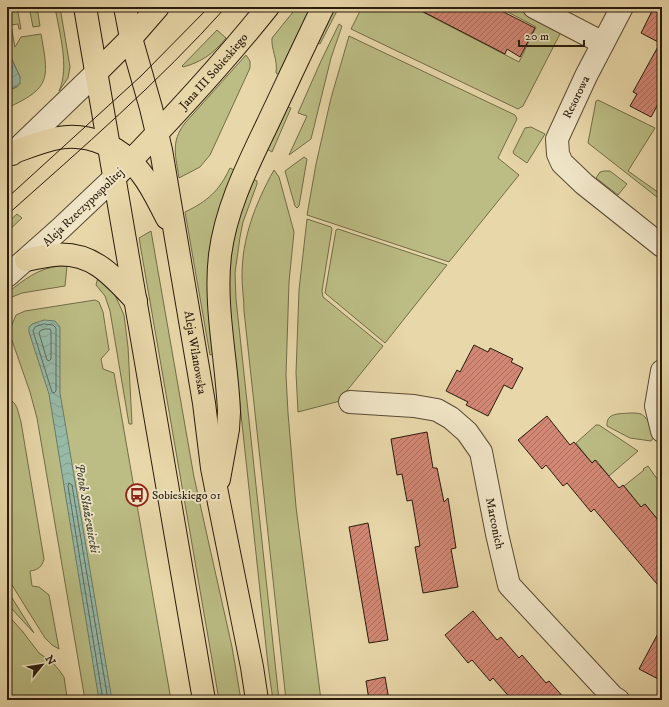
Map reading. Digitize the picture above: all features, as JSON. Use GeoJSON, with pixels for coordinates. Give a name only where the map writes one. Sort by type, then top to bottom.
{"type":"FeatureCollection","features":[{"type":"Feature","properties":{"kind":"main road"},"geometry":{"type":"LineString","coordinates":[[84,7],[136,300],[204,700]]}},
{"type":"Feature","properties":{"kind":"main road","name":"Aleja Wilanowska"},"geometry":{"type":"LineString","coordinates":[[125,7],[131,38],[158,135],[204,403],[208,448],[252,667],[257,700]]}},
{"type":"Feature","properties":{"kind":"main road"},"geometry":{"type":"LineString","coordinates":[[96,73],[131,38],[158,7]]}},
{"type":"Feature","properties":{"kind":"main road","name":"Jana III Sobieskiego"},"geometry":{"type":"LineString","coordinates":[[158,135],[209,78],[268,7]]}},
{"type":"Feature","properties":{"kind":"main road"},"geometry":{"type":"LineString","coordinates":[[216,492],[228,429],[229,412],[219,304],[220,256],[225,229],[230,209],[241,180],[323,7]]}},
{"type":"Feature","properties":{"kind":"main road","name":"Aleja Rzeczypospolitej"},"geometry":{"type":"LineString","coordinates":[[114,178],[158,135]]}},
{"type":"Feature","properties":{"kind":"main road"},"geometry":{"type":"LineString","coordinates":[[10,155],[47,140],[69,137],[91,139],[109,147],[130,162],[146,180],[175,234]]}},
{"type":"Feature","properties":{"kind":"main road"},"geometry":{"type":"LineString","coordinates":[[26,260],[53,255],[62,255],[88,260],[96,263],[113,276],[136,300]]}},
{"type":"Feature","properties":{"kind":"street"},"geometry":{"type":"LineString","coordinates":[[534,7],[603,43]]}},
{"type":"Feature","properties":{"kind":"street","name":"Resorowa"},"geometry":{"type":"LineString","coordinates":[[622,7],[557,139],[558,154],[562,163],[584,184],[662,246]]}},
{"type":"Feature","properties":{"kind":"street"},"geometry":{"type":"LineString","coordinates":[[10,155],[96,73]]}},
{"type":"Feature","properties":{"kind":"street","name":"Aleja Rzeczypospolitej"},"geometry":{"type":"LineString","coordinates":[[7,276],[77,214],[114,178]]}},
{"type":"Feature","properties":{"kind":"street"},"geometry":{"type":"LineString","coordinates":[[662,371],[656,406],[662,431]]}},
{"type":"Feature","properties":{"kind":"street","name":"Marconich"},"geometry":{"type":"LineString","coordinates":[[350,402],[414,406],[437,410],[451,418],[466,432],[480,448],[473,457],[497,534],[509,585],[618,700]]}},
{"type":"Feature","properties":{"kind":"green space"},"geometry":{"type":"Polygon","coordinates":[[[7,7],[17,7],[21,29],[19,29],[18,24],[11,25],[15,47],[21,37],[41,34],[45,72],[44,80],[39,88],[21,101],[7,108],[7,91],[17,87],[20,77],[7,49],[7,7]]]}},
{"type":"Feature","properties":{"kind":"green space"},"geometry":{"type":"Polygon","coordinates":[[[29,7],[37,7],[40,26],[33,27],[29,7]]]}},
{"type":"Feature","properties":{"kind":"green space"},"geometry":{"type":"Polygon","coordinates":[[[55,7],[60,7],[70,67],[68,78],[59,91],[64,71],[64,60],[55,7]]]}},
{"type":"Feature","properties":{"kind":"green space"},"geometry":{"type":"Polygon","coordinates":[[[297,7],[311,7],[279,75],[276,73],[272,38],[297,7]]]}},
{"type":"Feature","properties":{"kind":"green space"},"geometry":{"type":"Polygon","coordinates":[[[334,7],[339,7],[320,44],[318,43],[334,7]]]}},
{"type":"Feature","properties":{"kind":"green space"},"geometry":{"type":"Polygon","coordinates":[[[362,7],[413,7],[519,62],[536,27],[508,12],[510,7],[516,7],[560,29],[561,32],[523,106],[518,109],[351,29],[362,7]]]}},
{"type":"Feature","properties":{"kind":"green space"},"geometry":{"type":"Polygon","coordinates":[[[339,24],[342,26],[331,58],[311,139],[289,155],[307,116],[298,113],[339,24]]]}},
{"type":"Feature","properties":{"kind":"green space"},"geometry":{"type":"Polygon","coordinates":[[[217,30],[226,38],[202,60],[183,67],[182,66],[217,30]]]}},
{"type":"Feature","properties":{"kind":"green space"},"geometry":{"type":"Polygon","coordinates":[[[349,36],[515,115],[517,119],[498,158],[519,175],[449,262],[307,215],[316,164],[331,98],[349,36]]]}},
{"type":"Feature","properties":{"kind":"green space"},"geometry":{"type":"Polygon","coordinates":[[[246,55],[250,61],[250,68],[210,155],[200,167],[179,178],[175,150],[177,137],[180,130],[246,55]]]}},
{"type":"Feature","properties":{"kind":"green space"},"geometry":{"type":"Polygon","coordinates":[[[598,100],[655,128],[628,171],[662,195],[662,201],[588,143],[596,101],[598,100]]]}},
{"type":"Feature","properties":{"kind":"green space"},"geometry":{"type":"Polygon","coordinates":[[[287,107],[291,108],[272,152],[267,149],[287,107]]]}},
{"type":"Feature","properties":{"kind":"green space"},"geometry":{"type":"Polygon","coordinates":[[[531,127],[545,134],[527,163],[513,152],[525,128],[531,127]]]}},
{"type":"Feature","properties":{"kind":"green space"},"geometry":{"type":"Polygon","coordinates":[[[304,157],[307,159],[299,206],[297,208],[295,206],[285,171],[304,157]]]}},
{"type":"Feature","properties":{"kind":"green space"},"geometry":{"type":"Polygon","coordinates":[[[230,168],[234,170],[214,354],[210,355],[185,212],[200,204],[212,194],[222,183],[230,168]]]}},
{"type":"Feature","properties":{"kind":"green space"},"geometry":{"type":"Polygon","coordinates":[[[274,170],[279,177],[294,232],[289,282],[286,375],[288,413],[296,507],[321,700],[286,700],[244,311],[242,276],[244,248],[256,208],[274,170]]]}},
{"type":"Feature","properties":{"kind":"green space"},"geometry":{"type":"Polygon","coordinates":[[[610,171],[627,184],[618,195],[596,178],[600,172],[610,171]]]}},
{"type":"Feature","properties":{"kind":"green space"},"geometry":{"type":"Polygon","coordinates":[[[253,179],[257,181],[257,184],[243,222],[240,237],[235,273],[236,299],[279,700],[273,700],[268,665],[229,292],[231,250],[240,214],[253,179]]]}},
{"type":"Feature","properties":{"kind":"green space"},"geometry":{"type":"Polygon","coordinates":[[[17,214],[22,218],[7,232],[7,223],[17,214]]]}},
{"type":"Feature","properties":{"kind":"green space"},"geometry":{"type":"Polygon","coordinates":[[[307,219],[331,227],[332,229],[322,291],[323,297],[383,346],[340,401],[298,412],[296,373],[299,290],[307,219]]]}},
{"type":"Feature","properties":{"kind":"green space"},"geometry":{"type":"Polygon","coordinates":[[[338,229],[447,265],[385,343],[325,293],[336,230],[338,229]]]}},
{"type":"Feature","properties":{"kind":"green space"},"geometry":{"type":"Polygon","coordinates":[[[151,231],[194,477],[232,647],[241,700],[219,700],[139,238],[151,231]]]}},
{"type":"Feature","properties":{"kind":"green space"},"geometry":{"type":"Polygon","coordinates":[[[67,266],[65,286],[22,293],[7,299],[7,293],[32,275],[45,269],[67,266]]]}},
{"type":"Feature","properties":{"kind":"green space"},"geometry":{"type":"Polygon","coordinates":[[[98,277],[115,295],[124,315],[128,347],[132,424],[129,424],[110,311],[105,296],[96,285],[98,277]]]}},
{"type":"Feature","properties":{"kind":"green space"},"geometry":{"type":"Polygon","coordinates":[[[95,300],[99,302],[103,312],[109,350],[101,359],[103,369],[114,373],[171,700],[85,700],[37,418],[30,392],[9,332],[16,315],[25,311],[95,300]]]}},
{"type":"Feature","properties":{"kind":"green space"},"geometry":{"type":"Polygon","coordinates":[[[7,399],[11,400],[15,405],[21,422],[44,559],[39,568],[30,571],[32,586],[39,587],[49,595],[59,649],[45,638],[7,577],[7,399]]]}},
{"type":"Feature","properties":{"kind":"green space"},"geometry":{"type":"Polygon","coordinates":[[[631,413],[641,414],[648,421],[654,434],[651,441],[630,438],[607,426],[607,421],[611,416],[631,413]]]}},
{"type":"Feature","properties":{"kind":"green space"},"geometry":{"type":"Polygon","coordinates":[[[596,425],[599,425],[638,451],[609,476],[596,460],[592,463],[576,443],[596,425]]]}},
{"type":"Feature","properties":{"kind":"green space"},"geometry":{"type":"Polygon","coordinates":[[[648,466],[662,486],[661,524],[645,504],[641,507],[624,486],[648,466]]]}},
{"type":"Feature","properties":{"kind":"green space"},"geometry":{"type":"Polygon","coordinates":[[[7,590],[34,633],[7,602],[7,590]]]}},
{"type":"Feature","properties":{"kind":"green space"},"geometry":{"type":"Polygon","coordinates":[[[7,614],[39,653],[53,663],[64,677],[67,697],[63,700],[7,700],[7,614]]]}},
{"type":"Feature","properties":{"kind":"water"},"geometry":{"type":"Polygon","coordinates":[[[7,49],[20,77],[20,84],[7,91],[7,49]]]}},
{"type":"Feature","properties":{"kind":"water"},"geometry":{"type":"Polygon","coordinates":[[[44,320],[55,321],[60,327],[60,393],[112,700],[99,700],[49,394],[29,332],[29,327],[32,324],[44,320]]]}},
{"type":"Feature","properties":{"kind":"building"},"geometry":{"type":"Polygon","coordinates":[[[414,7],[494,7],[535,28],[520,57],[507,49],[505,54],[414,7]]]}},
{"type":"Feature","properties":{"kind":"building"},"geometry":{"type":"Polygon","coordinates":[[[654,7],[662,7],[662,97],[651,117],[630,106],[637,94],[633,92],[660,43],[641,33],[654,7]]]}},
{"type":"Feature","properties":{"kind":"building"},"geometry":{"type":"Polygon","coordinates":[[[474,345],[488,352],[490,348],[513,359],[511,362],[523,368],[512,389],[504,385],[488,416],[466,405],[468,402],[446,391],[457,370],[460,372],[474,345]]]}},
{"type":"Feature","properties":{"kind":"building"},"geometry":{"type":"Polygon","coordinates":[[[547,416],[570,445],[574,442],[592,463],[595,460],[619,488],[623,485],[641,507],[645,504],[662,525],[662,590],[594,509],[591,512],[567,483],[563,486],[546,465],[542,469],[518,440],[547,416]]]}},
{"type":"Feature","properties":{"kind":"building"},"geometry":{"type":"Polygon","coordinates":[[[427,432],[433,468],[437,468],[444,502],[448,498],[456,548],[451,549],[458,587],[423,593],[415,547],[420,546],[412,500],[407,501],[402,474],[397,475],[391,439],[427,432]]]}},
{"type":"Feature","properties":{"kind":"building"},"geometry":{"type":"Polygon","coordinates":[[[368,523],[388,640],[369,643],[349,527],[368,523]]]}},
{"type":"Feature","properties":{"kind":"building"},"geometry":{"type":"Polygon","coordinates":[[[473,611],[497,640],[501,637],[519,658],[522,655],[546,683],[549,681],[566,700],[512,700],[493,678],[490,681],[472,660],[468,663],[445,635],[473,611]]]}},
{"type":"Feature","properties":{"kind":"building"},"geometry":{"type":"Polygon","coordinates":[[[662,626],[662,681],[639,669],[662,626]]]}},
{"type":"Feature","properties":{"kind":"building"},"geometry":{"type":"Polygon","coordinates":[[[385,677],[389,700],[369,700],[366,681],[385,677]]]}},
{"type":"Feature","properties":{"kind":"tram line"},"geometry":{"type":"LineString","coordinates":[[7,198],[141,76],[209,7]]}},
{"type":"Feature","properties":{"kind":"tram line"},"geometry":{"type":"LineString","coordinates":[[7,215],[92,140],[147,88],[226,7]]}},
{"type":"Feature","properties":{"kind":"place","name":"Sobieskiego 01"},"geometry":{"type":"Point","coordinates":[137,495]}},
{"type":"Feature","properties":{"kind":"water label","name":"Potok Służewiecki"},"geometry":{"type":"Point","coordinates":[88,508]}}]}
